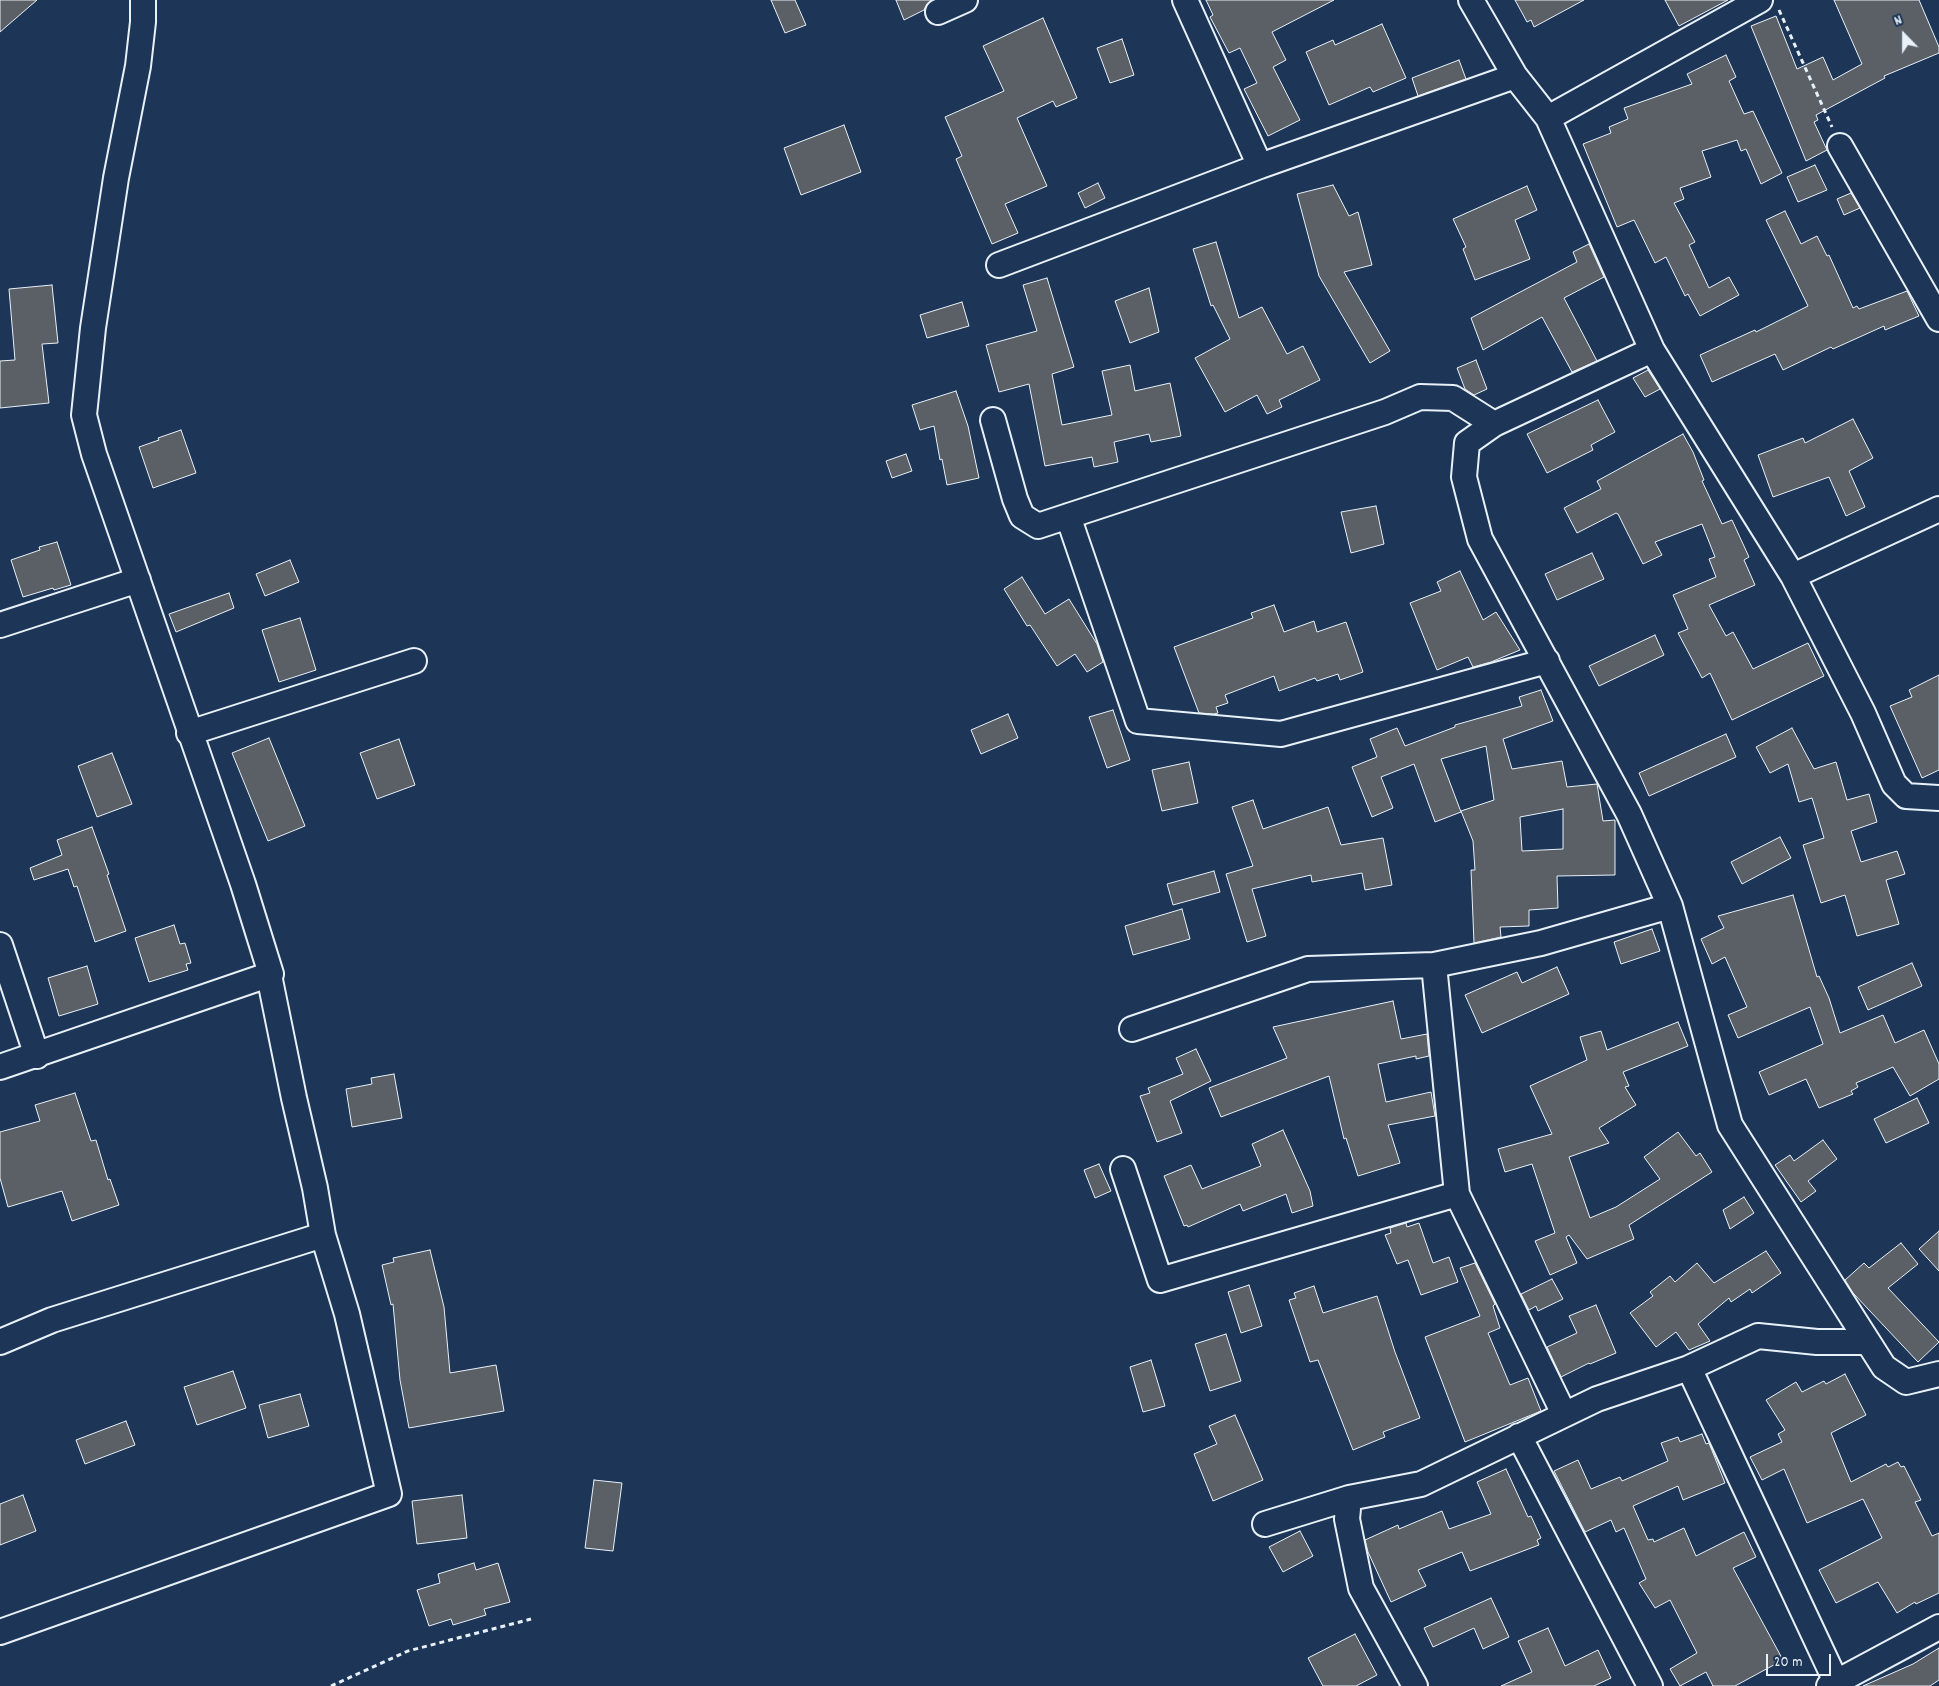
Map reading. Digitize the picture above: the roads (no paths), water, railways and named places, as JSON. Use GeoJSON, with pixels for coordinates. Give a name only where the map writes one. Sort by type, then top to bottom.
{"type":"FeatureCollection","features":[{"type":"Feature","properties":{"kind":"street"},"geometry":{"type":"LineString","coordinates":[[0,1632],[389,1494],[347,1314],[323,1236],[315,1188],[269,975],[271,974],[243,884],[189,733],[94,454],[84,415],[95,310],[116,178],[138,66],[143,22],[142,0]]}},
{"type":"Feature","properties":{"kind":"street"},"geometry":{"type":"LineString","coordinates":[[938,12],[964,0]]}},
{"type":"Feature","properties":{"kind":"street"},"geometry":{"type":"LineString","coordinates":[[1185,0],[1260,166]]}},
{"type":"Feature","properties":{"kind":"street"},"geometry":{"type":"LineString","coordinates":[[1470,0],[1515,76],[1548,118],[1652,350],[1793,576],[1863,713],[1894,784],[1906,796],[1939,798]]}},
{"type":"Feature","properties":{"kind":"street"},"geometry":{"type":"LineString","coordinates":[[1548,118],[1769,4]]}},
{"type":"Feature","properties":{"kind":"street"},"geometry":{"type":"LineString","coordinates":[[999,265],[1260,166],[1515,76]]}},
{"type":"Feature","properties":{"kind":"street"},"geometry":{"type":"LineString","coordinates":[[1840,146],[1939,319]]}},
{"type":"Feature","properties":{"kind":"street"},"geometry":{"type":"LineString","coordinates":[[1652,350],[1494,424],[1467,443],[1464,477],[1480,540],[1629,814],[1670,906],[1730,1125],[1884,1367],[1906,1382],[1939,1374]]}},
{"type":"Feature","properties":{"kind":"street"},"geometry":{"type":"LineString","coordinates":[[993,420],[1015,499],[1022,516],[1038,526],[1385,412],[1420,397],[1454,398],[1494,424]]}},
{"type":"Feature","properties":{"kind":"street"},"geometry":{"type":"LineString","coordinates":[[1793,576],[1939,509]]}},
{"type":"Feature","properties":{"kind":"street"},"geometry":{"type":"LineString","coordinates":[[1068,516],[1138,721],[1281,734],[1547,661]]}},
{"type":"Feature","properties":{"kind":"street"},"geometry":{"type":"LineString","coordinates":[[0,625],[138,580]]}},
{"type":"Feature","properties":{"kind":"street"},"geometry":{"type":"LineString","coordinates":[[189,733],[414,660]]}},
{"type":"Feature","properties":{"kind":"street"},"geometry":{"type":"LineString","coordinates":[[1132,1029],[1308,969],[1434,965],[1540,943],[1670,906]]}},
{"type":"Feature","properties":{"kind":"street"},"geometry":{"type":"LineString","coordinates":[[0,945],[37,1056]]}},
{"type":"Feature","properties":{"kind":"street"},"geometry":{"type":"LineString","coordinates":[[1434,965],[1457,1194],[1564,1414]]}},
{"type":"Feature","properties":{"kind":"street"},"geometry":{"type":"LineString","coordinates":[[0,1067],[37,1056],[271,974]]}},
{"type":"Feature","properties":{"kind":"street"},"geometry":{"type":"LineString","coordinates":[[1123,1169],[1160,1280],[1457,1194]]}},
{"type":"Feature","properties":{"kind":"street"},"geometry":{"type":"LineString","coordinates":[[0,1342],[52,1320],[323,1236]]}},
{"type":"Feature","properties":{"kind":"street"},"geometry":{"type":"LineString","coordinates":[[1265,1524],[1349,1498],[1421,1484],[1597,1399],[1689,1368],[1758,1336],[1817,1342],[1868,1342]]}},
{"type":"Feature","properties":{"kind":"street"},"geometry":{"type":"LineString","coordinates":[[1689,1368],[1835,1685],[1939,1627]]}},
{"type":"Feature","properties":{"kind":"street"},"geometry":{"type":"LineString","coordinates":[[1519,1436],[1649,1686]]}},
{"type":"Feature","properties":{"kind":"street"},"geometry":{"type":"LineString","coordinates":[[1349,1498],[1347,1520],[1361,1588],[1415,1686]]}}]}
